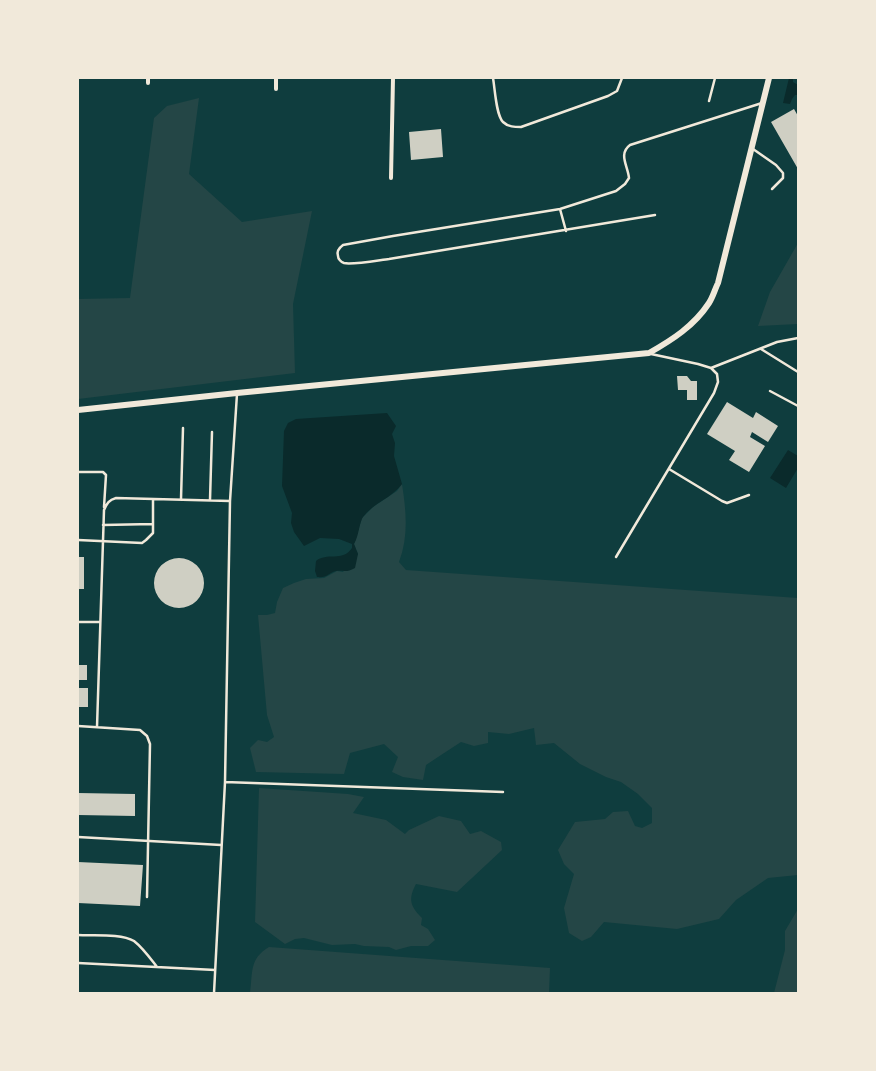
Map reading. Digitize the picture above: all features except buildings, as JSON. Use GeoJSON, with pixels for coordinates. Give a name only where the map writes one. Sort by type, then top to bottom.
{"type":"FeatureCollection","features":[{"type":"Feature","properties":{"kind":"street"},"geometry":{"type":"LineString","coordinates":[[276,78],[276,88]]}},
{"type":"Feature","properties":{"kind":"street"},"geometry":{"type":"LineString","coordinates":[[391,178],[393,78]]}},
{"type":"Feature","properties":{"kind":"street"},"geometry":{"type":"LineString","coordinates":[[78,410],[649,353],[668,343],[692,324],[710,302],[718,283],[769,78]]}},
{"type":"Feature","properties":{"kind":"lane"},"geometry":{"type":"LineString","coordinates":[[493,78],[499,116],[504,123],[511,127],[522,127],[608,96],[617,91],[622,78]]}},
{"type":"Feature","properties":{"kind":"lane"},"geometry":{"type":"LineString","coordinates":[[709,101],[715,78]]}},
{"type":"Feature","properties":{"kind":"lane"},"geometry":{"type":"LineString","coordinates":[[655,215],[566,231],[390,259],[348,263],[341,262],[337,253],[343,245],[560,209],[616,191],[625,184],[629,178],[624,152],[630,145],[763,103]]}},
{"type":"Feature","properties":{"kind":"lane"},"geometry":{"type":"LineString","coordinates":[[752,149],[776,165],[783,173],[783,178],[772,189]]}},
{"type":"Feature","properties":{"kind":"lane"},"geometry":{"type":"LineString","coordinates":[[560,209],[566,231]]}},
{"type":"Feature","properties":{"kind":"lane"},"geometry":{"type":"LineString","coordinates":[[711,368],[777,342],[798,338]]}},
{"type":"Feature","properties":{"kind":"lane"},"geometry":{"type":"LineString","coordinates":[[761,348],[798,372]]}},
{"type":"Feature","properties":{"kind":"lane"},"geometry":{"type":"LineString","coordinates":[[616,556],[714,394],[718,382],[717,374],[711,368],[649,353]]}},
{"type":"Feature","properties":{"kind":"lane"},"geometry":{"type":"LineString","coordinates":[[770,391],[798,406]]}},
{"type":"Feature","properties":{"kind":"lane"},"geometry":{"type":"LineString","coordinates":[[214,993],[225,782],[230,501],[237,393]]}},
{"type":"Feature","properties":{"kind":"lane"},"geometry":{"type":"LineString","coordinates":[[181,499],[183,428]]}},
{"type":"Feature","properties":{"kind":"lane"},"geometry":{"type":"LineString","coordinates":[[210,500],[212,432]]}},
{"type":"Feature","properties":{"kind":"lane"},"geometry":{"type":"LineString","coordinates":[[669,469],[727,503],[749,495]]}},
{"type":"Feature","properties":{"kind":"lane"},"geometry":{"type":"LineString","coordinates":[[78,472],[103,472],[106,476],[103,525],[97,727]]}},
{"type":"Feature","properties":{"kind":"lane"},"geometry":{"type":"LineString","coordinates":[[104,510],[110,500],[116,498],[230,501]]}},
{"type":"Feature","properties":{"kind":"lane"},"geometry":{"type":"LineString","coordinates":[[78,540],[142,543],[153,533],[153,499]]}},
{"type":"Feature","properties":{"kind":"lane"},"geometry":{"type":"LineString","coordinates":[[103,525],[153,524]]}},
{"type":"Feature","properties":{"kind":"lane"},"geometry":{"type":"LineString","coordinates":[[78,622],[100,622]]}},
{"type":"Feature","properties":{"kind":"lane"},"geometry":{"type":"LineString","coordinates":[[78,726],[140,730],[147,736],[150,744],[147,897]]}},
{"type":"Feature","properties":{"kind":"lane"},"geometry":{"type":"LineString","coordinates":[[225,782],[503,792]]}},
{"type":"Feature","properties":{"kind":"lane"},"geometry":{"type":"LineString","coordinates":[[78,837],[221,845]]}},
{"type":"Feature","properties":{"kind":"lane"},"geometry":{"type":"LineString","coordinates":[[78,935],[124,937],[133,940],[141,947],[157,967]]}},
{"type":"Feature","properties":{"kind":"lane"},"geometry":{"type":"LineString","coordinates":[[78,963],[215,970]]}},
{"type":"Feature","properties":{"kind":"shaded area"},"geometry":{"type":"Polygon","coordinates":[[[789,78],[793,78],[793,82],[798,85],[798,95],[795,95],[790,104],[783,103],[789,78]]]}},
{"type":"Feature","properties":{"kind":"shaded area"},"geometry":{"type":"Polygon","coordinates":[[[199,98],[189,174],[242,222],[312,211],[293,304],[295,373],[78,399],[78,299],[130,298],[154,118],[167,106],[199,98]]]}},
{"type":"Feature","properties":{"kind":"shaded area"},"geometry":{"type":"Polygon","coordinates":[[[798,243],[798,324],[758,326],[770,292],[798,243]]]}},
{"type":"Feature","properties":{"kind":"shaded area"},"geometry":{"type":"Polygon","coordinates":[[[387,413],[396,426],[392,434],[395,443],[394,456],[402,484],[393,493],[367,512],[363,517],[354,544],[358,554],[355,568],[347,571],[336,571],[326,576],[317,577],[315,571],[316,561],[320,558],[344,555],[352,548],[352,544],[339,539],[320,538],[304,546],[294,532],[291,523],[292,513],[282,486],[284,431],[288,423],[296,419],[387,413]]]}},
{"type":"Feature","properties":{"kind":"shaded area"},"geometry":{"type":"Polygon","coordinates":[[[788,450],[798,456],[798,468],[786,488],[770,478],[788,450]]]}},
{"type":"Feature","properties":{"kind":"shaded area"},"geometry":{"type":"Polygon","coordinates":[[[402,484],[406,523],[404,542],[399,562],[406,570],[798,598],[798,875],[768,878],[736,900],[719,919],[677,929],[604,922],[591,937],[582,941],[569,933],[564,908],[574,874],[564,864],[558,850],[575,822],[605,819],[613,812],[628,811],[635,826],[642,828],[652,823],[652,808],[638,794],[621,782],[606,777],[580,764],[554,743],[536,745],[534,728],[509,734],[488,732],[488,743],[474,746],[461,742],[426,765],[423,780],[403,777],[392,772],[398,757],[384,744],[350,753],[344,774],[256,772],[250,748],[258,740],[267,742],[274,737],[267,715],[258,615],[275,613],[277,602],[283,588],[306,579],[324,578],[337,571],[343,572],[358,554],[354,544],[362,518],[373,507],[397,491],[402,484]]]}},
{"type":"Feature","properties":{"kind":"shaded area"},"geometry":{"type":"Polygon","coordinates":[[[259,788],[348,794],[364,797],[353,813],[386,820],[405,834],[409,830],[439,816],[461,821],[470,834],[481,831],[501,842],[502,850],[457,892],[416,884],[411,898],[413,906],[422,918],[421,925],[428,929],[435,940],[428,946],[411,946],[396,950],[389,947],[364,946],[355,944],[332,945],[304,938],[295,939],[285,944],[255,922],[259,788]]]}},
{"type":"Feature","properties":{"kind":"shaded area"},"geometry":{"type":"Polygon","coordinates":[[[798,909],[798,993],[774,993],[785,950],[785,931],[798,909]]]}},
{"type":"Feature","properties":{"kind":"shaded area"},"geometry":{"type":"Polygon","coordinates":[[[269,947],[550,968],[549,993],[250,993],[252,972],[255,961],[258,956],[269,947]]]}}]}
